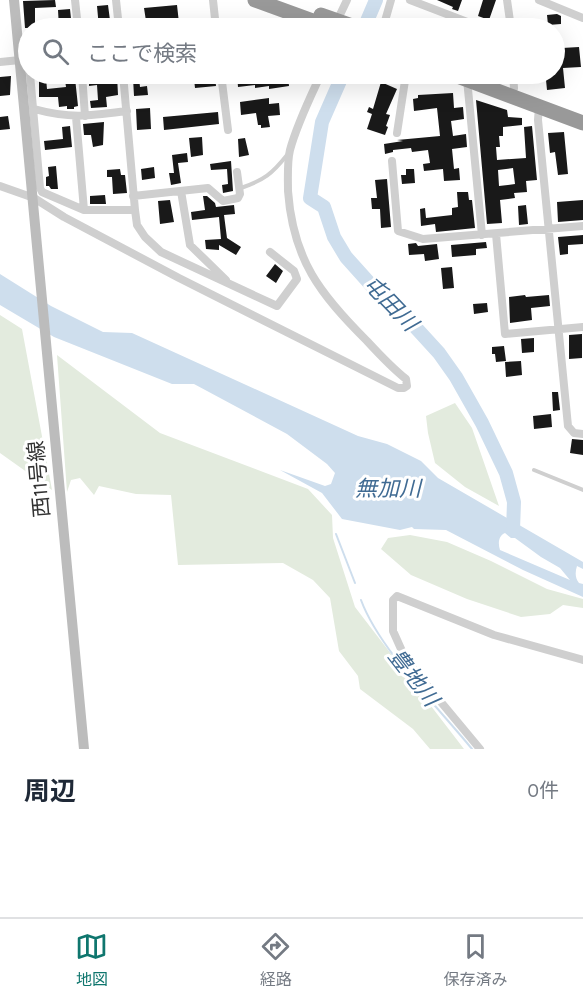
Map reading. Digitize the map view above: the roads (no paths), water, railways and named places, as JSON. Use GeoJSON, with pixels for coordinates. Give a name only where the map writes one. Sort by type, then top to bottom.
{"type":"FeatureCollection","features":[{"type":"Feature","properties":{"kind":"highway"},"geometry":{"type":"LineString","coordinates":[[255,0],[318,18]]}},
{"type":"Feature","properties":{"kind":"highway"},"geometry":{"type":"LineString","coordinates":[[281,0],[326,18]]}},
{"type":"Feature","properties":{"kind":"highway"},"geometry":{"type":"LineString","coordinates":[[490,84],[583,123]]}},
{"type":"Feature","properties":{"kind":"highway"},"geometry":{"type":"LineString","coordinates":[[520,84],[583,114]]}},
{"type":"Feature","properties":{"kind":"street","name":"西11号線"},"geometry":{"type":"LineString","coordinates":[[14,0],[18,25]]}},
{"type":"Feature","properties":{"kind":"street"},"geometry":{"type":"LineString","coordinates":[[75,0],[77,18]]}},
{"type":"Feature","properties":{"kind":"street"},"geometry":{"type":"LineString","coordinates":[[116,0],[118,18]]}},
{"type":"Feature","properties":{"kind":"street"},"geometry":{"type":"LineString","coordinates":[[213,0],[215,18]]}},
{"type":"Feature","properties":{"kind":"street"},"geometry":{"type":"LineString","coordinates":[[344,18],[347,0]]}},
{"type":"Feature","properties":{"kind":"street"},"geometry":{"type":"LineString","coordinates":[[386,18],[391,0]]}},
{"type":"Feature","properties":{"kind":"street"},"geometry":{"type":"LineString","coordinates":[[410,0],[457,18]]}},
{"type":"Feature","properties":{"kind":"street"},"geometry":{"type":"LineString","coordinates":[[507,0],[510,18]]}},
{"type":"Feature","properties":{"kind":"street"},"geometry":{"type":"LineString","coordinates":[[539,0],[583,18]]}},
{"type":"Feature","properties":{"kind":"street"},"geometry":{"type":"LineString","coordinates":[[0,62],[18,63]]}},
{"type":"Feature","properties":{"kind":"street","name":"西11号線"},"geometry":{"type":"LineString","coordinates":[[26,84],[34,202],[84,749]]}},
{"type":"Feature","properties":{"kind":"street"},"geometry":{"type":"LineString","coordinates":[[31,84],[40,188],[46,195],[84,210],[135,210]]}},
{"type":"Feature","properties":{"kind":"street"},"geometry":{"type":"LineString","coordinates":[[82,84],[84,210]]}},
{"type":"Feature","properties":{"kind":"street"},"geometry":{"type":"LineString","coordinates":[[124,84],[133,196],[137,225],[145,237],[161,252],[278,306],[297,279],[294,271],[270,252]]}},
{"type":"Feature","properties":{"kind":"street"},"geometry":{"type":"LineString","coordinates":[[222,84],[228,130]]}},
{"type":"Feature","properties":{"kind":"street"},"geometry":{"type":"LineString","coordinates":[[0,186],[398,388],[404,388],[407,386],[406,379],[319,288],[297,244],[289,208],[290,152],[317,84]]}},
{"type":"Feature","properties":{"kind":"street"},"geometry":{"type":"LineString","coordinates":[[397,133],[404,84]]}},
{"type":"Feature","properties":{"kind":"street"},"geometry":{"type":"LineString","coordinates":[[473,84],[482,235]]}},
{"type":"Feature","properties":{"kind":"street"},"geometry":{"type":"LineString","coordinates":[[539,106],[538,120],[568,426],[574,433],[583,434]]}},
{"type":"Feature","properties":{"kind":"street"},"geometry":{"type":"LineString","coordinates":[[34,109],[56,115],[81,117],[127,111]]}},
{"type":"Feature","properties":{"kind":"street"},"geometry":{"type":"LineString","coordinates":[[392,161],[398,231],[423,239],[583,226]]}},
{"type":"Feature","properties":{"kind":"street"},"geometry":{"type":"LineString","coordinates":[[133,196],[208,188],[223,201],[238,198],[240,188],[237,172]]}},
{"type":"Feature","properties":{"kind":"street"},"geometry":{"type":"LineString","coordinates":[[175,259],[190,251],[181,191]]}},
{"type":"Feature","properties":{"kind":"street"},"geometry":{"type":"LineString","coordinates":[[496,234],[506,334],[583,327]]}},
{"type":"Feature","properties":{"kind":"street"},"geometry":{"type":"LineString","coordinates":[[190,245],[232,285]]}},
{"type":"Feature","properties":{"kind":"street"},"geometry":{"type":"LineString","coordinates":[[480,749],[414,670],[398,644],[393,632],[393,600],[397,596],[494,635],[583,660]]}},
{"type":"Feature","properties":{"kind":"lane"},"geometry":{"type":"LineString","coordinates":[[240,188],[260,182],[273,172],[290,152]]}},
{"type":"Feature","properties":{"kind":"lane"},"geometry":{"type":"LineString","coordinates":[[534,470],[583,490]]}},
{"type":"Feature","properties":{"kind":"water","name":"無加川"},"geometry":{"type":"Polygon","coordinates":[[[0,274],[51,306],[103,332],[132,333],[358,436],[387,444],[421,461],[438,478],[583,562],[583,569],[577,566],[576,577],[579,583],[583,584],[583,597],[523,570],[446,530],[414,529],[412,527],[400,530],[342,519],[322,493],[280,470],[325,486],[331,484],[335,473],[327,464],[287,434],[194,384],[172,384],[54,337],[0,305],[0,274]],[[505,533],[501,536],[500,550],[570,580],[560,568],[515,538],[505,533]]]}},
{"type":"Feature","properties":{"kind":"waterway","name":"屯田川"},"geometry":{"type":"LineString","coordinates":[[368,18],[376,0]]}},
{"type":"Feature","properties":{"kind":"waterway","name":"屯田川"},"geometry":{"type":"LineString","coordinates":[[339,84],[322,122],[310,198],[324,207],[334,237],[346,257],[372,286],[407,318],[439,353],[456,377],[482,423],[506,473],[514,502],[513,530]]}},
{"type":"Feature","properties":{"kind":"waterway","name":"豊地川"},"geometry":{"type":"LineString","coordinates":[[336,534],[355,583]]}},
{"type":"Feature","properties":{"kind":"waterway","name":"豊地川"},"geometry":{"type":"LineString","coordinates":[[361,600],[381,638],[395,658],[472,749]]}}]}
